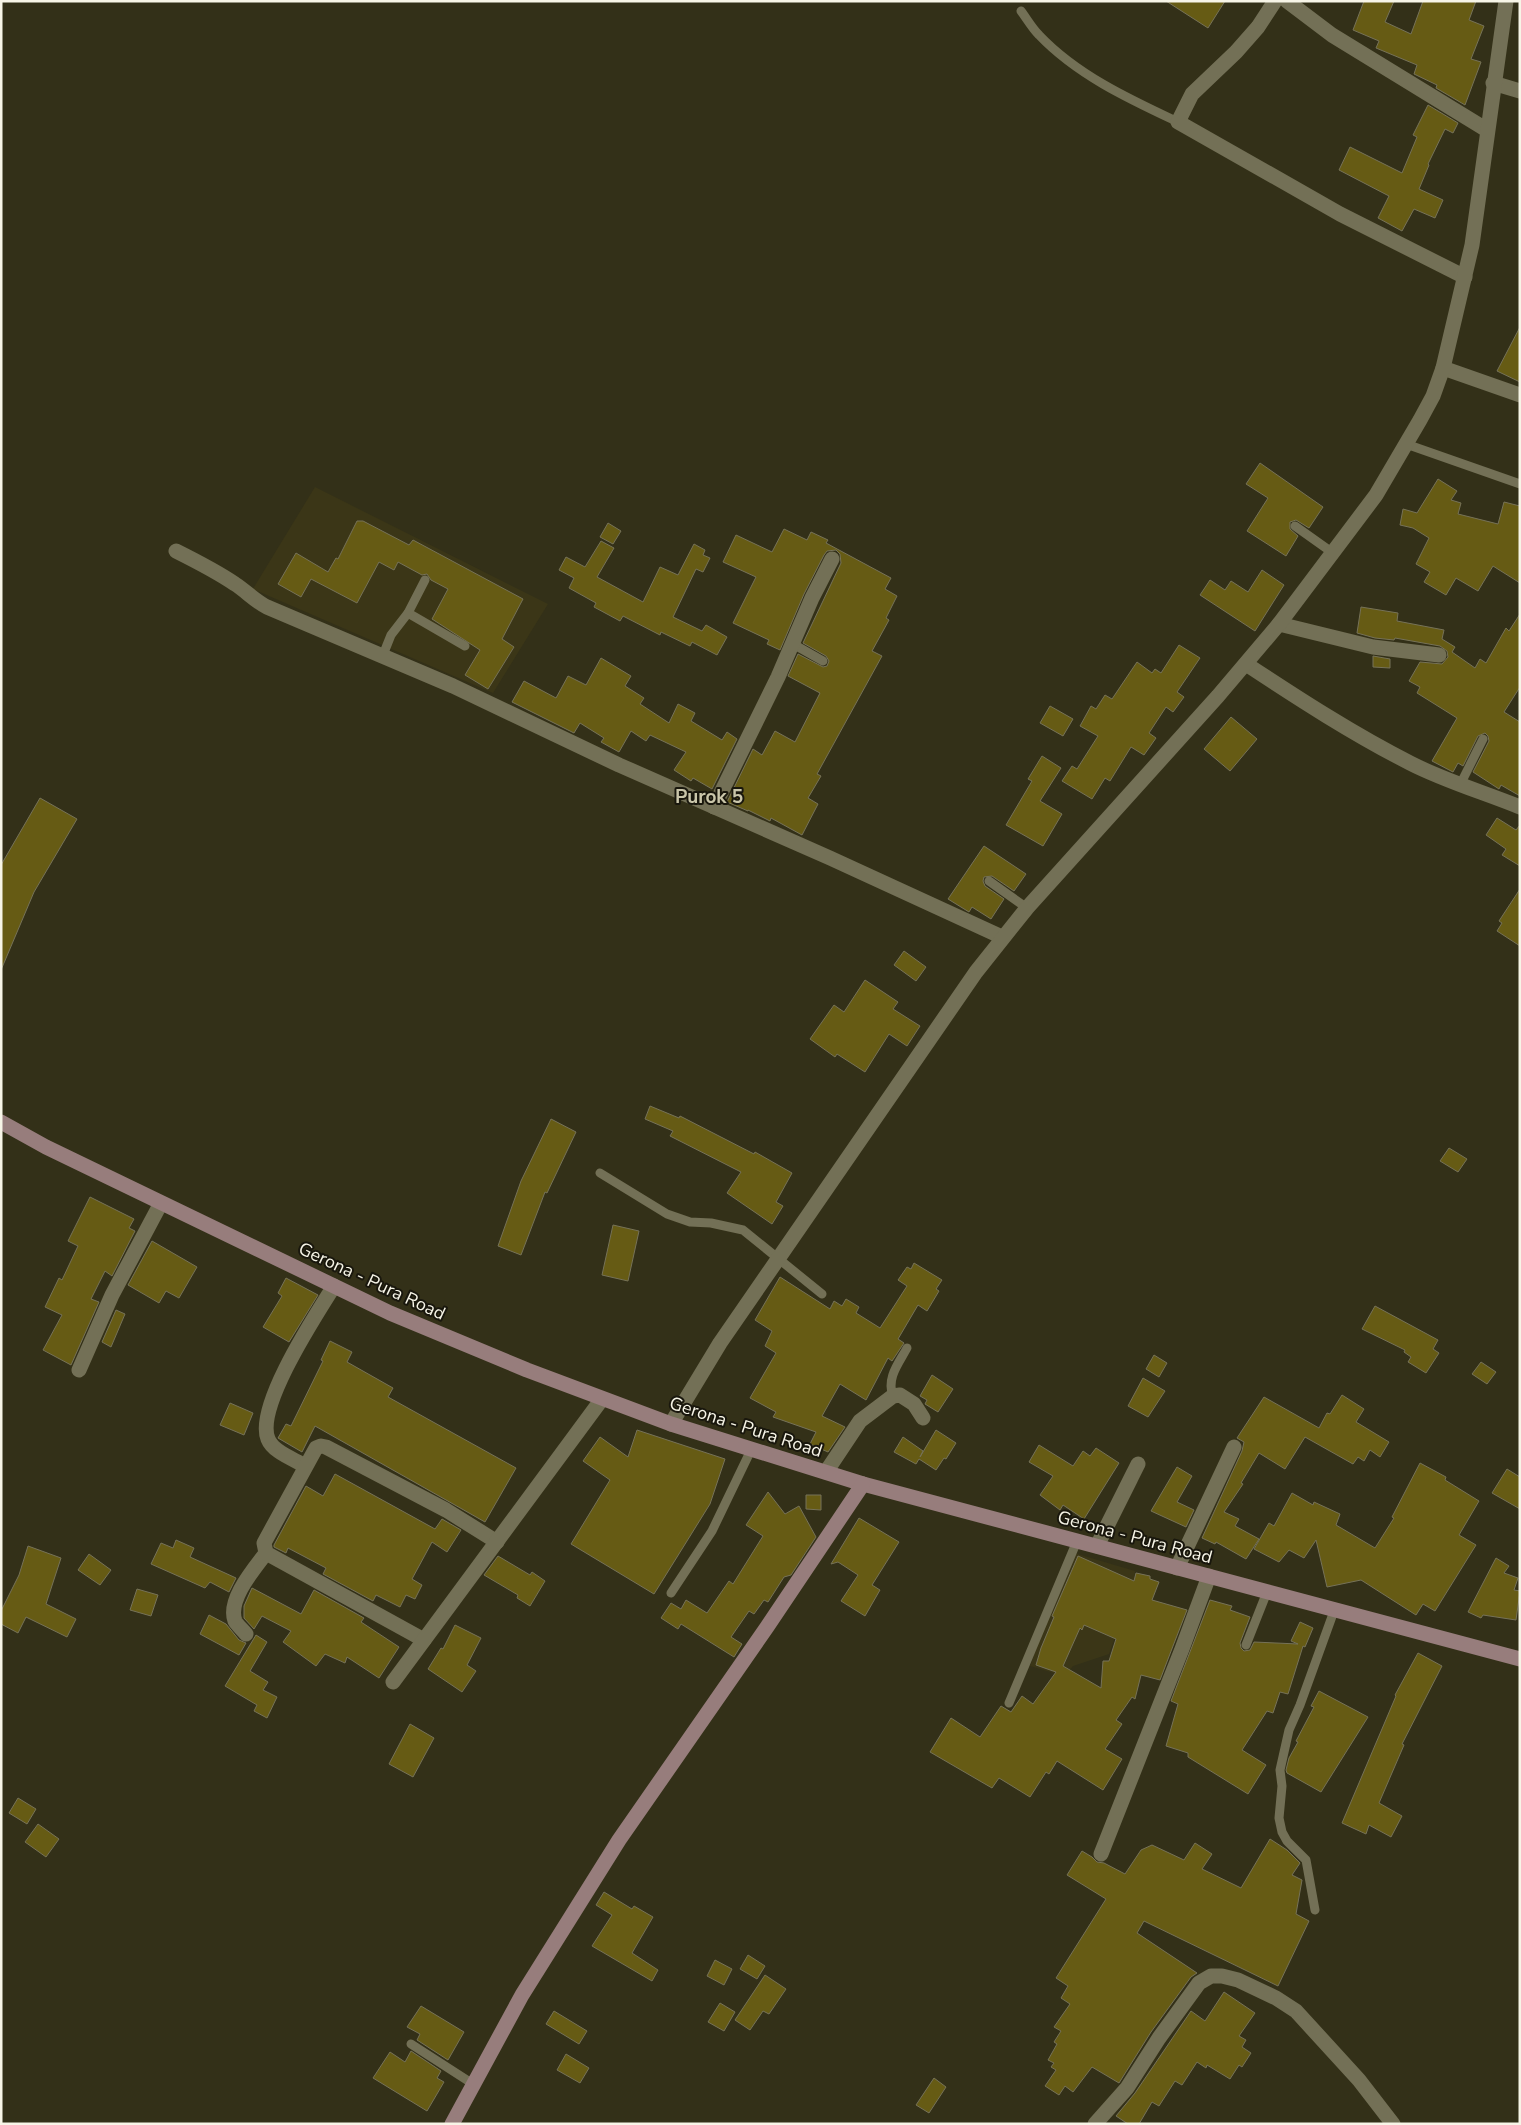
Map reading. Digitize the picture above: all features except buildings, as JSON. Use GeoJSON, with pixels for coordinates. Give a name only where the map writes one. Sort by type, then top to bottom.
{"type":"FeatureCollection","features":[{"type":"Feature","properties":{"kind":"main road","name":"Gerona - Pura Road"},"geometry":{"type":"LineString","coordinates":[[1,1122],[55,1151],[390,1313],[528,1370],[671,1424],[863,1484],[1520,1659]]}},
{"type":"Feature","properties":{"kind":"main road"},"geometry":{"type":"LineString","coordinates":[[452,2124],[522,1995],[619,1840],[767,1627],[863,1484]]}},
{"type":"Feature","properties":{"kind":"street"},"geometry":{"type":"LineString","coordinates":[[1275,1],[1258,27],[1236,52],[1192,94],[1178,122],[1340,214],[1465,277]]}},
{"type":"Feature","properties":{"kind":"street"},"geometry":{"type":"LineString","coordinates":[[1286,1],[1332,35],[1487,130]]}},
{"type":"Feature","properties":{"kind":"street"},"geometry":{"type":"LineString","coordinates":[[671,1424],[720,1342],[1002,937],[1246,664],[1279,624],[1376,495],[1406,444],[1433,396],[1443,368],[1465,277],[1472,245],[1493,83],[1506,1]]}},
{"type":"Feature","properties":{"kind":"street"},"geometry":{"type":"LineString","coordinates":[[1493,83],[1520,91]]}},
{"type":"Feature","properties":{"kind":"street"},"geometry":{"type":"LineString","coordinates":[[1443,368],[1520,395]]}},
{"type":"Feature","properties":{"kind":"street"},"geometry":{"type":"LineString","coordinates":[[176,550],[220,575],[262,605],[383,655],[513,713],[619,765],[1002,937]]}},
{"type":"Feature","properties":{"kind":"street"},"geometry":{"type":"LineString","coordinates":[[714,807],[747,743],[832,559]]}},
{"type":"Feature","properties":{"kind":"street"},"geometry":{"type":"LineString","coordinates":[[1279,624],[1373,647],[1439,655]]}},
{"type":"Feature","properties":{"kind":"street"},"geometry":{"type":"LineString","coordinates":[[1246,664],[1360,735],[1409,763],[1460,785],[1520,807]]}},
{"type":"Feature","properties":{"kind":"street"},"geometry":{"type":"LineString","coordinates":[[79,1370],[112,1295],[161,1203]]}},
{"type":"Feature","properties":{"kind":"street"},"geometry":{"type":"LineString","coordinates":[[305,1466],[272,1446],[267,1438],[266,1426],[273,1397],[286,1367],[334,1286]]}},
{"type":"Feature","properties":{"kind":"street"},"geometry":{"type":"LineString","coordinates":[[826,1472],[860,1421],[893,1396],[900,1395],[914,1404],[923,1418]]}},
{"type":"Feature","properties":{"kind":"street"},"geometry":{"type":"LineString","coordinates":[[393,1682],[602,1399]]}},
{"type":"Feature","properties":{"kind":"street"},"geometry":{"type":"LineString","coordinates":[[246,1634],[235,1620],[235,1605],[239,1591],[266,1553],[264,1543],[305,1466],[316,1448],[321,1446],[446,1510],[497,1542]]}},
{"type":"Feature","properties":{"kind":"street"},"geometry":{"type":"LineString","coordinates":[[1177,1568],[1234,1447]]}},
{"type":"Feature","properties":{"kind":"street"},"geometry":{"type":"LineString","coordinates":[[1097,1546],[1138,1464]]}},
{"type":"Feature","properties":{"kind":"street"},"geometry":{"type":"LineString","coordinates":[[266,1553],[424,1640]]}},
{"type":"Feature","properties":{"kind":"street"},"geometry":{"type":"LineString","coordinates":[[1101,1854],[1182,1650],[1209,1576]]}},
{"type":"Feature","properties":{"kind":"street"},"geometry":{"type":"LineString","coordinates":[[1095,2124],[1126,2088],[1199,1983],[1210,1976],[1222,1976],[1245,1983],[1276,1998],[1296,2011],[1359,2080],[1393,2124]]}},
{"type":"Feature","properties":{"kind":"lane"},"geometry":{"type":"LineString","coordinates":[[1021,10],[1038,34],[1066,60],[1123,96],[1178,122]]}},
{"type":"Feature","properties":{"kind":"lane"},"geometry":{"type":"LineString","coordinates":[[1406,444],[1520,484]]}},
{"type":"Feature","properties":{"kind":"lane"},"geometry":{"type":"LineString","coordinates":[[1295,526],[1333,553]]}},
{"type":"Feature","properties":{"kind":"lane"},"geometry":{"type":"LineString","coordinates":[[383,655],[391,635],[408,612],[425,580]]}},
{"type":"Feature","properties":{"kind":"lane"},"geometry":{"type":"LineString","coordinates":[[408,612],[465,646]]}},
{"type":"Feature","properties":{"kind":"lane"},"geometry":{"type":"LineString","coordinates":[[793,644],[823,660]]}},
{"type":"Feature","properties":{"kind":"lane"},"geometry":{"type":"LineString","coordinates":[[1460,785],[1483,739]]}},
{"type":"Feature","properties":{"kind":"lane"},"geometry":{"type":"LineString","coordinates":[[989,881],[1027,908]]}},
{"type":"Feature","properties":{"kind":"lane"},"geometry":{"type":"LineString","coordinates":[[600,1173],[667,1214],[690,1222],[711,1223],[743,1230],[779,1257],[822,1294]]}},
{"type":"Feature","properties":{"kind":"lane"},"geometry":{"type":"LineString","coordinates":[[893,1396],[890,1380],[907,1348]]}},
{"type":"Feature","properties":{"kind":"lane"},"geometry":{"type":"LineString","coordinates":[[671,1593],[712,1531],[751,1450]]}},
{"type":"Feature","properties":{"kind":"lane"},"geometry":{"type":"LineString","coordinates":[[1009,1703],[1077,1541]]}},
{"type":"Feature","properties":{"kind":"lane"},"geometry":{"type":"LineString","coordinates":[[1246,1645],[1267,1592]]}},
{"type":"Feature","properties":{"kind":"lane"},"geometry":{"type":"LineString","coordinates":[[1315,1910],[1306,1860],[1287,1841],[1282,1832],[1279,1818],[1282,1786],[1280,1770],[1289,1730],[1334,1611]]}},
{"type":"Feature","properties":{"kind":"lane"},"geometry":{"type":"LineString","coordinates":[[411,2044],[474,2084]]}},
{"type":"Feature","properties":{"kind":"shaded area"},"geometry":{"type":"Polygon","coordinates":[[[315,487],[548,604],[493,693],[253,589],[315,487]]]}},
{"type":"Feature","properties":{"kind":"shaded area"},"geometry":{"type":"Polygon","coordinates":[[[1074,1553],[1135,1571],[1134,1583],[1109,1654],[1073,1666],[1064,1676],[1030,1666],[1053,1602],[1074,1553]]]}},
{"type":"Feature","properties":{"kind":"district","name":"Purok 5"},"geometry":{"type":"Point","coordinates":[709,797]}}]}
